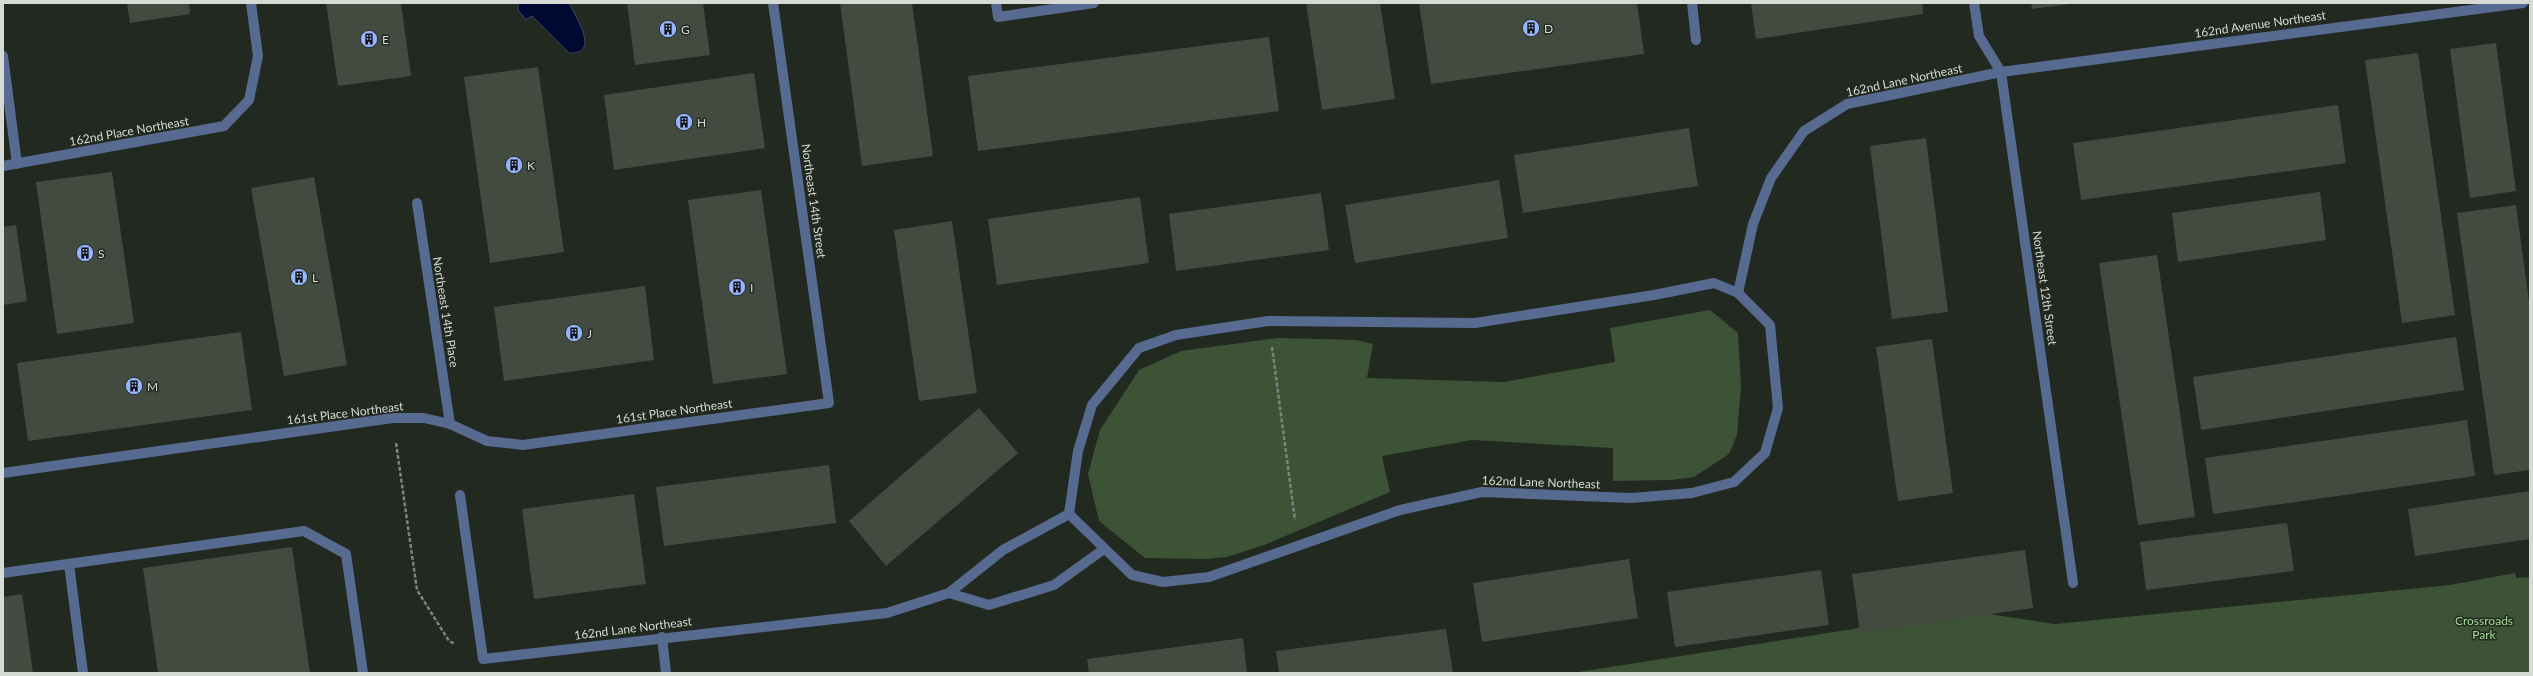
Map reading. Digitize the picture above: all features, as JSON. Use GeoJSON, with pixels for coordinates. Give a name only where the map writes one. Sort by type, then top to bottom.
{"type":"FeatureCollection","features":[{"type":"Feature","properties":{"kind":"street","name":"162nd Place Northeast"},"geometry":{"type":"LineString","coordinates":[[3,166],[224,126],[249,100],[258,56],[251,3]]}},
{"type":"Feature","properties":{"kind":"street","name":"Northeast 14th Street"},"geometry":{"type":"LineString","coordinates":[[773,3],[830,403]]}},
{"type":"Feature","properties":{"kind":"street"},"geometry":{"type":"LineString","coordinates":[[996,3],[998,17],[1094,3]]}},
{"type":"Feature","properties":{"kind":"street"},"geometry":{"type":"LineString","coordinates":[[1692,3],[1696,40]]}},
{"type":"Feature","properties":{"kind":"street","name":"Northeast 12th Street"},"geometry":{"type":"LineString","coordinates":[[1974,3],[1979,36],[2001,72],[2073,583]]}},
{"type":"Feature","properties":{"kind":"street","name":"162nd Avenue Northeast"},"geometry":{"type":"LineString","coordinates":[[2001,72],[2523,3]]}},
{"type":"Feature","properties":{"kind":"street"},"geometry":{"type":"LineString","coordinates":[[3,56],[17,164]]}},
{"type":"Feature","properties":{"kind":"street","name":"162nd Lane Northeast"},"geometry":{"type":"LineString","coordinates":[[1738,293],[1755,218],[1771,178],[1804,130],[1847,104],[2001,72]]}},
{"type":"Feature","properties":{"kind":"street","name":"Northeast 14th Place"},"geometry":{"type":"LineString","coordinates":[[417,203],[450,424]]}},
{"type":"Feature","properties":{"kind":"street","name":"162nd Lane Northeast"},"geometry":{"type":"LineString","coordinates":[[1714,283],[1738,293],[1770,325],[1778,408],[1766,453],[1734,482],[1692,493],[1631,498],[1482,492],[1400,510],[1209,577],[1163,582],[1132,575],[1069,514],[1078,451],[1092,405],[1139,348],[1176,335],[1268,321],[1475,323],[1654,296],[1714,283]]}},
{"type":"Feature","properties":{"kind":"street","name":"161st Place Northeast"},"geometry":{"type":"LineString","coordinates":[[3,473],[393,418],[424,418],[450,424],[487,441],[524,445],[830,403]]}},
{"type":"Feature","properties":{"kind":"street"},"geometry":{"type":"LineString","coordinates":[[460,495],[483,659]]}},
{"type":"Feature","properties":{"kind":"street","name":"162nd Lane Northeast"},"geometry":{"type":"LineString","coordinates":[[483,659],[662,637],[886,613],[949,593],[1003,550],[1069,514]]}},
{"type":"Feature","properties":{"kind":"street"},"geometry":{"type":"LineString","coordinates":[[3,573],[304,531],[346,554],[363,673]]}},
{"type":"Feature","properties":{"kind":"street"},"geometry":{"type":"LineString","coordinates":[[949,593],[989,605],[1054,585],[1104,549]]}},
{"type":"Feature","properties":{"kind":"street"},"geometry":{"type":"LineString","coordinates":[[69,564],[83,673]]}},
{"type":"Feature","properties":{"kind":"street"},"geometry":{"type":"LineString","coordinates":[[662,637],[666,673]]}},
{"type":"Feature","properties":{"kind":"path"},"geometry":{"type":"LineString","coordinates":[[1268,321],[1299,546]]}},
{"type":"Feature","properties":{"kind":"path"},"geometry":{"type":"LineString","coordinates":[[393,418],[417,590],[449,641],[483,659]]}},
{"type":"Feature","properties":{"kind":"green space"},"geometry":{"type":"Polygon","coordinates":[[[1710,310],[1738,333],[1741,387],[1737,435],[1729,454],[1694,477],[1671,480],[1613,481],[1613,448],[1472,440],[1382,456],[1390,492],[1264,545],[1227,557],[1205,559],[1145,558],[1099,521],[1088,474],[1100,430],[1139,370],[1181,351],[1278,338],[1356,340],[1373,344],[1367,378],[1503,382],[1615,362],[1610,328],[1710,310]]]}},
{"type":"Feature","properties":{"kind":"green space","name":"Crossroads Park"},"geometry":{"type":"Polygon","coordinates":[[[2515,573],[2516,578],[2530,577],[2530,673],[1572,673],[1968,611],[2055,624],[2450,585],[2515,573]]]}},
{"type":"Feature","properties":{"kind":"water"},"geometry":{"type":"Polygon","coordinates":[[[518,3],[569,3],[584,34],[585,42],[583,48],[578,52],[569,53],[532,16],[526,20],[518,10],[518,3]]]}},
{"type":"Feature","properties":{"kind":"building"},"geometry":{"type":"Polygon","coordinates":[[[127,3],[189,3],[190,14],[130,23],[127,3]]]}},
{"type":"Feature","properties":{"kind":"building","name":"E"},"geometry":{"type":"Polygon","coordinates":[[[326,3],[401,3],[411,76],[338,86],[326,3]]]}},
{"type":"Feature","properties":{"kind":"building","name":"G"},"geometry":{"type":"Polygon","coordinates":[[[627,3],[703,3],[710,55],[635,65],[627,3]]]}},
{"type":"Feature","properties":{"kind":"building"},"geometry":{"type":"Polygon","coordinates":[[[840,3],[912,3],[933,156],[862,166],[840,3]]]}},
{"type":"Feature","properties":{"kind":"building"},"geometry":{"type":"Polygon","coordinates":[[[1306,3],[1380,3],[1395,99],[1322,110],[1306,3]]]}},
{"type":"Feature","properties":{"kind":"building","name":"D"},"geometry":{"type":"Polygon","coordinates":[[[1419,3],[1637,3],[1644,54],[1431,84],[1419,3]]]}},
{"type":"Feature","properties":{"kind":"building"},"geometry":{"type":"Polygon","coordinates":[[[1751,3],[1922,3],[1923,14],[1756,39],[1751,3]]]}},
{"type":"Feature","properties":{"kind":"building"},"geometry":{"type":"Polygon","coordinates":[[[2031,3],[2070,3],[2070,4],[2032,9],[2031,3]]]}},
{"type":"Feature","properties":{"kind":"building"},"geometry":{"type":"Polygon","coordinates":[[[1269,37],[1279,111],[978,151],[968,76],[1269,37]]]}},
{"type":"Feature","properties":{"kind":"building"},"geometry":{"type":"Polygon","coordinates":[[[2496,43],[2516,191],[2470,198],[2450,49],[2496,43]]]}},
{"type":"Feature","properties":{"kind":"building"},"geometry":{"type":"Polygon","coordinates":[[[2418,53],[2455,315],[2402,323],[2365,60],[2418,53]]]}},
{"type":"Feature","properties":{"kind":"building","name":"K"},"geometry":{"type":"Polygon","coordinates":[[[538,67],[564,252],[490,263],[464,77],[538,67]]]}},
{"type":"Feature","properties":{"kind":"building","name":"H"},"geometry":{"type":"Polygon","coordinates":[[[754,73],[765,148],[614,170],[604,95],[754,73]]]}},
{"type":"Feature","properties":{"kind":"building"},"geometry":{"type":"Polygon","coordinates":[[[2338,105],[2346,163],[2081,200],[2073,143],[2338,105]]]}},
{"type":"Feature","properties":{"kind":"building"},"geometry":{"type":"Polygon","coordinates":[[[1689,128],[1698,186],[1523,213],[1514,155],[1689,128]]]}},
{"type":"Feature","properties":{"kind":"building"},"geometry":{"type":"Polygon","coordinates":[[[1926,138],[1948,312],[1892,319],[1870,146],[1926,138]]]}},
{"type":"Feature","properties":{"kind":"building","name":"S"},"geometry":{"type":"Polygon","coordinates":[[[112,172],[134,323],[57,334],[36,182],[112,172]]]}},
{"type":"Feature","properties":{"kind":"building","name":"L"},"geometry":{"type":"Polygon","coordinates":[[[314,177],[347,365],[284,376],[251,188],[314,177]]]}},
{"type":"Feature","properties":{"kind":"building"},"geometry":{"type":"Polygon","coordinates":[[[1499,180],[1508,238],[1355,263],[1345,205],[1499,180]]]}},
{"type":"Feature","properties":{"kind":"building","name":"I"},"geometry":{"type":"Polygon","coordinates":[[[761,190],[787,374],[713,384],[688,200],[761,190]]]}},
{"type":"Feature","properties":{"kind":"building"},"geometry":{"type":"Polygon","coordinates":[[[2320,192],[2326,240],[2178,262],[2172,213],[2320,192]]]}},
{"type":"Feature","properties":{"kind":"building"},"geometry":{"type":"Polygon","coordinates":[[[1321,193],[1329,250],[1176,271],[1169,214],[1321,193]]]}},
{"type":"Feature","properties":{"kind":"building"},"geometry":{"type":"Polygon","coordinates":[[[1140,197],[1149,263],[997,285],[988,219],[1140,197]]]}},
{"type":"Feature","properties":{"kind":"building"},"geometry":{"type":"Polygon","coordinates":[[[2516,205],[2530,309],[2530,470],[2494,475],[2457,213],[2516,205]]]}},
{"type":"Feature","properties":{"kind":"building"},"geometry":{"type":"Polygon","coordinates":[[[952,221],[977,393],[919,401],[894,230],[952,221]]]}},
{"type":"Feature","properties":{"kind":"building"},"geometry":{"type":"Polygon","coordinates":[[[16,225],[27,301],[3,305],[3,227],[16,225]]]}},
{"type":"Feature","properties":{"kind":"building"},"geometry":{"type":"Polygon","coordinates":[[[2157,255],[2195,517],[2138,525],[2099,263],[2157,255]]]}},
{"type":"Feature","properties":{"kind":"building","name":"J"},"geometry":{"type":"Polygon","coordinates":[[[645,286],[654,360],[504,381],[494,307],[645,286]]]}},
{"type":"Feature","properties":{"kind":"building","name":"M"},"geometry":{"type":"Polygon","coordinates":[[[241,332],[252,410],[28,441],[17,363],[241,332]]]}},
{"type":"Feature","properties":{"kind":"building"},"geometry":{"type":"Polygon","coordinates":[[[2456,337],[2464,390],[2201,430],[2193,377],[2456,337]]]}},
{"type":"Feature","properties":{"kind":"building"},"geometry":{"type":"Polygon","coordinates":[[[1932,339],[1953,493],[1898,501],[1876,347],[1932,339]]]}},
{"type":"Feature","properties":{"kind":"building"},"geometry":{"type":"Polygon","coordinates":[[[979,408],[1018,453],[886,566],[849,521],[979,408]]]}},
{"type":"Feature","properties":{"kind":"building"},"geometry":{"type":"Polygon","coordinates":[[[2467,420],[2475,476],[2213,514],[2205,458],[2467,420]]]}},
{"type":"Feature","properties":{"kind":"building"},"geometry":{"type":"Polygon","coordinates":[[[829,465],[836,523],[664,546],[656,487],[829,465]]]}},
{"type":"Feature","properties":{"kind":"building"},"geometry":{"type":"Polygon","coordinates":[[[2530,491],[2530,539],[2415,556],[2408,509],[2530,491]]]}},
{"type":"Feature","properties":{"kind":"building"},"geometry":{"type":"Polygon","coordinates":[[[634,494],[646,584],[534,599],[522,509],[634,494]]]}},
{"type":"Feature","properties":{"kind":"building"},"geometry":{"type":"Polygon","coordinates":[[[2287,523],[2294,571],[2146,590],[2140,542],[2287,523]]]}},
{"type":"Feature","properties":{"kind":"building"},"geometry":{"type":"Polygon","coordinates":[[[292,547],[310,673],[158,673],[143,568],[292,547]]]}},
{"type":"Feature","properties":{"kind":"building"},"geometry":{"type":"Polygon","coordinates":[[[2025,550],[2033,608],[1860,633],[1852,574],[2025,550]]]}},
{"type":"Feature","properties":{"kind":"building"},"geometry":{"type":"Polygon","coordinates":[[[1629,559],[1638,618],[1482,642],[1473,583],[1629,559]]]}},
{"type":"Feature","properties":{"kind":"building"},"geometry":{"type":"Polygon","coordinates":[[[1821,570],[1829,625],[1675,647],[1667,592],[1821,570]]]}},
{"type":"Feature","properties":{"kind":"building"},"geometry":{"type":"Polygon","coordinates":[[[22,594],[33,673],[3,673],[3,597],[22,594]]]}},
{"type":"Feature","properties":{"kind":"building"},"geometry":{"type":"Polygon","coordinates":[[[1446,629],[1453,673],[1279,673],[1276,651],[1446,629]]]}},
{"type":"Feature","properties":{"kind":"building"},"geometry":{"type":"Polygon","coordinates":[[[1243,638],[1247,673],[1089,673],[1087,659],[1243,638]]]}},
{"type":"Feature","properties":{"kind":"place","name":"D"},"geometry":{"type":"Point","coordinates":[1531,28]}},
{"type":"Feature","properties":{"kind":"place","name":"G"},"geometry":{"type":"Point","coordinates":[668,29]}},
{"type":"Feature","properties":{"kind":"place","name":"E"},"geometry":{"type":"Point","coordinates":[369,39]}},
{"type":"Feature","properties":{"kind":"place","name":"H"},"geometry":{"type":"Point","coordinates":[684,122]}},
{"type":"Feature","properties":{"kind":"place","name":"K"},"geometry":{"type":"Point","coordinates":[514,165]}},
{"type":"Feature","properties":{"kind":"place","name":"S"},"geometry":{"type":"Point","coordinates":[85,253]}},
{"type":"Feature","properties":{"kind":"place","name":"L"},"geometry":{"type":"Point","coordinates":[299,277]}},
{"type":"Feature","properties":{"kind":"place","name":"I"},"geometry":{"type":"Point","coordinates":[737,287]}},
{"type":"Feature","properties":{"kind":"place","name":"J"},"geometry":{"type":"Point","coordinates":[574,333]}},
{"type":"Feature","properties":{"kind":"place","name":"M"},"geometry":{"type":"Point","coordinates":[134,386]}}]}
